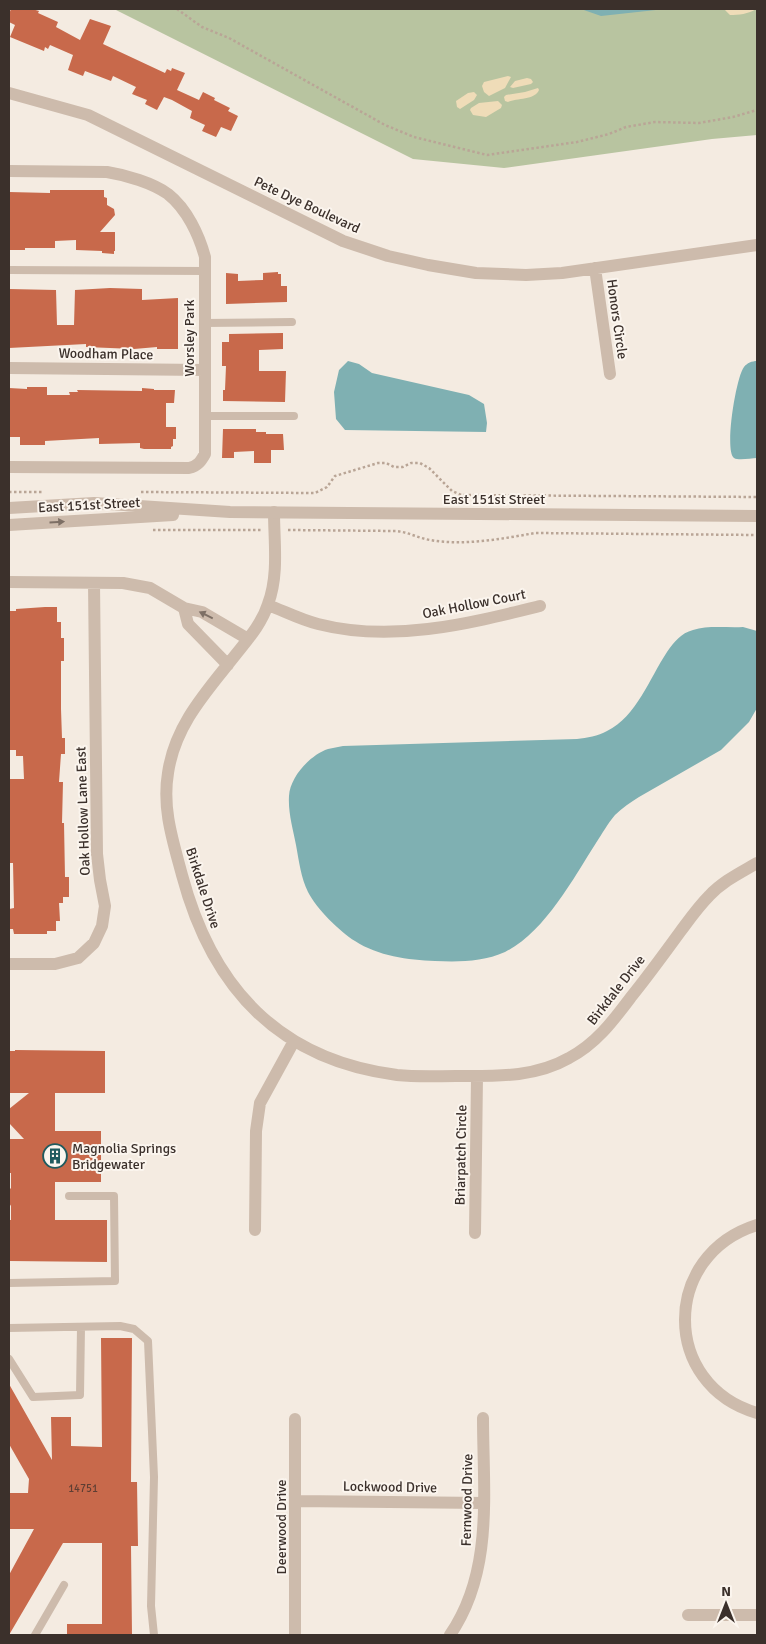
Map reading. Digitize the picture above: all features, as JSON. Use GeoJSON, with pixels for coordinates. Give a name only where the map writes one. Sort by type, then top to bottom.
{"type":"FeatureCollection","features":[{"type":"Feature","properties":{"kind":"street","name":"Pete Dye Boulevard"},"geometry":{"type":"LineString","coordinates":[[9,93],[88,115],[334,237],[388,256],[428,265],[476,273],[526,275],[595,268],[757,245]]}},
{"type":"Feature","properties":{"kind":"street","name":"Worsley Park"},"geometry":{"type":"LineString","coordinates":[[9,171],[107,172],[122,174],[162,191],[168,194],[181,207],[201,242],[205,257],[205,454],[201,462],[195,467],[189,468],[9,467]]}},
{"type":"Feature","properties":{"kind":"street","name":"Honors Circle"},"geometry":{"type":"LineString","coordinates":[[595,268],[610,374]]}},
{"type":"Feature","properties":{"kind":"street","name":"Woodham Place"},"geometry":{"type":"LineString","coordinates":[[9,368],[204,370]]}},
{"type":"Feature","properties":{"kind":"street","name":"East 151st Street"},"geometry":{"type":"LineString","coordinates":[[9,508],[94,504],[230,512],[757,516]]}},
{"type":"Feature","properties":{"kind":"street","name":"East 151st Street"},"geometry":{"type":"LineString","coordinates":[[9,525],[230,512]]}},
{"type":"Feature","properties":{"kind":"street","name":"Birkdale Drive"},"geometry":{"type":"LineString","coordinates":[[274,512],[274,583],[268,605],[258,625],[194,707],[183,726],[174,745],[165,792],[166,814],[195,920],[230,982],[259,1015],[274,1028],[294,1041],[334,1060],[378,1072],[415,1076],[477,1076],[518,1075],[538,1070],[570,1058],[600,1037],[702,903],[723,882],[757,863]]}},
{"type":"Feature","properties":{"kind":"street"},"geometry":{"type":"LineString","coordinates":[[9,582],[123,582],[150,588],[184,608],[202,612],[248,639]]}},
{"type":"Feature","properties":{"kind":"street","name":"Oak Hollow Lane East"},"geometry":{"type":"LineString","coordinates":[[9,964],[55,964],[78,958],[94,944],[102,926],[106,906],[97,854],[94,582]]}},
{"type":"Feature","properties":{"kind":"street","name":"Oak Hollow Court"},"geometry":{"type":"LineString","coordinates":[[268,605],[316,624],[353,631],[425,630],[478,621],[540,606]]}},
{"type":"Feature","properties":{"kind":"street"},"geometry":{"type":"LineString","coordinates":[[184,608],[188,624],[228,665]]}},
{"type":"Feature","properties":{"kind":"street"},"geometry":{"type":"LineString","coordinates":[[255,1230],[256,1130],[260,1103],[294,1041]]}},
{"type":"Feature","properties":{"kind":"street","name":"Briarpatch Circle"},"geometry":{"type":"LineString","coordinates":[[475,1233],[477,1076]]}},
{"type":"Feature","properties":{"kind":"street"},"geometry":{"type":"LineString","coordinates":[[757,1225],[732,1236],[716,1247],[705,1258],[691,1284],[684,1314],[688,1346],[696,1364],[710,1384],[729,1400],[747,1410],[757,1412]]}},
{"type":"Feature","properties":{"kind":"street","name":"Deerwood Drive"},"geometry":{"type":"LineString","coordinates":[[295,1635],[296,1418]]}},
{"type":"Feature","properties":{"kind":"street","name":"Fernwood Drive"},"geometry":{"type":"LineString","coordinates":[[450,1635],[464,1613],[475,1587],[481,1556],[483,1418]]}},
{"type":"Feature","properties":{"kind":"street","name":"Lockwood Drive"},"geometry":{"type":"LineString","coordinates":[[296,1501],[483,1503]]}},
{"type":"Feature","properties":{"kind":"street"},"geometry":{"type":"LineString","coordinates":[[688,1614],[757,1615]]}},
{"type":"Feature","properties":{"kind":"lane"},"geometry":{"type":"LineString","coordinates":[[9,270],[205,271]]}},
{"type":"Feature","properties":{"kind":"lane"},"geometry":{"type":"LineString","coordinates":[[204,323],[292,322]]}},
{"type":"Feature","properties":{"kind":"lane"},"geometry":{"type":"LineString","coordinates":[[204,416],[294,416]]}},
{"type":"Feature","properties":{"kind":"lane"},"geometry":{"type":"LineString","coordinates":[[9,1284],[115,1281],[114,1196],[69,1196]]}},
{"type":"Feature","properties":{"kind":"lane"},"geometry":{"type":"LineString","coordinates":[[9,1358],[33,1397],[80,1395],[81,1326]]}},
{"type":"Feature","properties":{"kind":"lane"},"geometry":{"type":"LineString","coordinates":[[9,1328],[120,1326],[134,1329],[148,1340],[154,1477],[151,1606],[154,1635]]}},
{"type":"Feature","properties":{"kind":"lane"},"geometry":{"type":"LineString","coordinates":[[35,1635],[64,1585]]}},
{"type":"Feature","properties":{"kind":"path"},"geometry":{"type":"LineString","coordinates":[[177,9],[202,27],[229,38],[385,125],[414,137],[487,156],[577,142],[609,134],[626,127],[654,122],[699,123],[757,110]]}},
{"type":"Feature","properties":{"kind":"path"},"geometry":{"type":"LineString","coordinates":[[138,492],[315,492],[327,487],[335,476],[378,462],[394,467],[420,463],[429,468],[452,491],[461,495],[757,496]]}},
{"type":"Feature","properties":{"kind":"path"},"geometry":{"type":"LineString","coordinates":[[9,492],[50,492]]}},
{"type":"Feature","properties":{"kind":"path"},"geometry":{"type":"LineString","coordinates":[[149,530],[396,531],[408,532],[428,540],[452,542],[500,539],[535,533],[757,535]]}},
{"type":"Feature","properties":{"kind":"green space"},"geometry":{"type":"Polygon","coordinates":[[[114,9],[757,9],[757,135],[712,139],[504,168],[413,159],[114,9]]]}},
{"type":"Feature","properties":{"kind":"sand"},"geometry":{"type":"Polygon","coordinates":[[[724,9],[756,9],[747,13],[730,15],[724,9]]]}},
{"type":"Feature","properties":{"kind":"sand"},"geometry":{"type":"Polygon","coordinates":[[[508,76],[511,77],[505,88],[489,96],[484,92],[482,86],[484,82],[508,76]]]}},
{"type":"Feature","properties":{"kind":"sand"},"geometry":{"type":"Polygon","coordinates":[[[527,78],[533,82],[531,84],[510,87],[515,81],[527,78]]]}},
{"type":"Feature","properties":{"kind":"sand"},"geometry":{"type":"Polygon","coordinates":[[[538,88],[539,90],[534,96],[505,101],[504,97],[506,95],[538,88]]]}},
{"type":"Feature","properties":{"kind":"sand"},"geometry":{"type":"Polygon","coordinates":[[[474,92],[477,95],[474,100],[460,109],[457,107],[456,101],[468,93],[474,92]]]}},
{"type":"Feature","properties":{"kind":"sand"},"geometry":{"type":"Polygon","coordinates":[[[498,101],[502,105],[501,108],[486,117],[473,115],[470,110],[479,103],[498,101]]]}},
{"type":"Feature","properties":{"kind":"water"},"geometry":{"type":"Polygon","coordinates":[[[581,9],[665,9],[601,16],[581,9]]]}},
{"type":"Feature","properties":{"kind":"water"},"geometry":{"type":"Polygon","coordinates":[[[348,361],[359,364],[372,373],[469,395],[484,404],[487,423],[486,432],[345,430],[336,419],[334,392],[339,370],[348,361]]]}},
{"type":"Feature","properties":{"kind":"water"},"geometry":{"type":"Polygon","coordinates":[[[757,361],[757,458],[736,459],[731,452],[730,442],[732,414],[738,384],[744,367],[750,362],[757,361]]]}},
{"type":"Feature","properties":{"kind":"water"},"geometry":{"type":"Polygon","coordinates":[[[743,627],[757,631],[757,708],[749,722],[721,750],[639,797],[615,815],[545,919],[519,943],[505,952],[488,958],[470,961],[425,960],[383,954],[364,946],[342,932],[312,898],[300,869],[290,815],[289,796],[297,774],[314,756],[328,749],[343,746],[577,739],[596,735],[607,731],[617,724],[634,707],[667,652],[681,636],[699,628],[743,627]]]}},
{"type":"Feature","properties":{"kind":"building"},"geometry":{"type":"Polygon","coordinates":[[[11,9],[39,11],[38,13],[58,22],[56,27],[80,40],[90,19],[111,26],[103,44],[165,73],[167,69],[171,71],[172,68],[185,73],[177,90],[199,100],[203,92],[230,108],[228,111],[238,116],[231,131],[221,127],[216,137],[202,131],[205,125],[190,118],[192,111],[172,100],[164,97],[157,110],[145,104],[147,100],[132,94],[136,87],[113,76],[111,81],[85,71],[83,76],[68,70],[73,55],[50,45],[48,49],[45,47],[44,51],[10,37],[15,25],[9,22],[11,9]]]}},
{"type":"Feature","properties":{"kind":"building"},"geometry":{"type":"Polygon","coordinates":[[[50,190],[104,190],[107,205],[114,209],[115,215],[100,232],[115,232],[114,254],[102,253],[102,251],[76,250],[76,240],[55,241],[55,248],[9,250],[9,192],[50,193],[50,190]]]}},
{"type":"Feature","properties":{"kind":"building"},"geometry":{"type":"Polygon","coordinates":[[[278,272],[278,274],[281,274],[281,286],[287,286],[287,302],[226,304],[226,273],[238,274],[238,281],[263,280],[263,273],[278,272]]]}},
{"type":"Feature","properties":{"kind":"building"},"geometry":{"type":"Polygon","coordinates":[[[9,289],[56,290],[57,325],[74,325],[75,290],[142,289],[142,300],[178,298],[178,349],[157,349],[157,347],[134,349],[86,347],[86,344],[9,348],[9,289]]]}},
{"type":"Feature","properties":{"kind":"building"},"geometry":{"type":"Polygon","coordinates":[[[283,333],[283,349],[259,350],[259,371],[286,371],[285,402],[223,401],[226,366],[222,366],[222,342],[229,342],[229,334],[283,333]]]}},
{"type":"Feature","properties":{"kind":"building"},"geometry":{"type":"Polygon","coordinates":[[[27,387],[47,387],[47,395],[70,395],[69,392],[78,392],[77,390],[142,391],[142,388],[175,390],[174,403],[166,403],[166,427],[176,427],[176,439],[173,439],[171,449],[144,449],[140,448],[140,443],[99,444],[99,438],[45,441],[45,445],[20,445],[20,437],[9,437],[9,388],[27,389],[27,387]]]}},
{"type":"Feature","properties":{"kind":"building"},"geometry":{"type":"Polygon","coordinates":[[[223,429],[256,429],[256,432],[266,432],[266,434],[283,434],[284,450],[271,450],[271,463],[254,463],[254,451],[234,452],[234,458],[222,458],[223,429]]]}},
{"type":"Feature","properties":{"kind":"building"},"geometry":{"type":"Polygon","coordinates":[[[57,607],[57,622],[61,622],[61,638],[64,638],[64,661],[61,661],[61,709],[62,738],[65,738],[65,754],[61,754],[59,782],[63,782],[62,823],[64,823],[65,877],[69,877],[69,897],[63,897],[63,903],[59,903],[60,921],[56,921],[56,931],[47,931],[47,934],[14,934],[13,929],[9,929],[9,909],[14,908],[13,863],[9,863],[9,779],[24,779],[23,756],[16,756],[16,750],[9,750],[9,611],[57,607]]]}},
{"type":"Feature","properties":{"kind":"building","name":"Magnolia Springs Bridgewater"},"geometry":{"type":"Polygon","coordinates":[[[9,1051],[105,1051],[105,1093],[55,1093],[55,1131],[101,1131],[101,1182],[55,1182],[55,1220],[107,1220],[107,1262],[9,1261],[11,1206],[9,1203],[9,1190],[11,1188],[11,1173],[9,1173],[9,1139],[24,1139],[9,1123],[9,1109],[29,1093],[9,1093],[9,1051]]]}},
{"type":"Feature","properties":{"kind":"building"},"geometry":{"type":"Polygon","coordinates":[[[101,1338],[132,1338],[131,1482],[137,1482],[138,1546],[131,1546],[132,1635],[67,1635],[67,1624],[102,1624],[102,1543],[63,1543],[9,1635],[9,1575],[34,1529],[9,1529],[9,1493],[28,1493],[29,1479],[9,1444],[9,1384],[52,1460],[51,1417],[71,1417],[71,1446],[102,1447],[101,1338]]]}},
{"type":"Feature","properties":{"kind":"place","name":"Magnolia Springs Bridgewater"},"geometry":{"type":"Point","coordinates":[55,1156]}}]}
